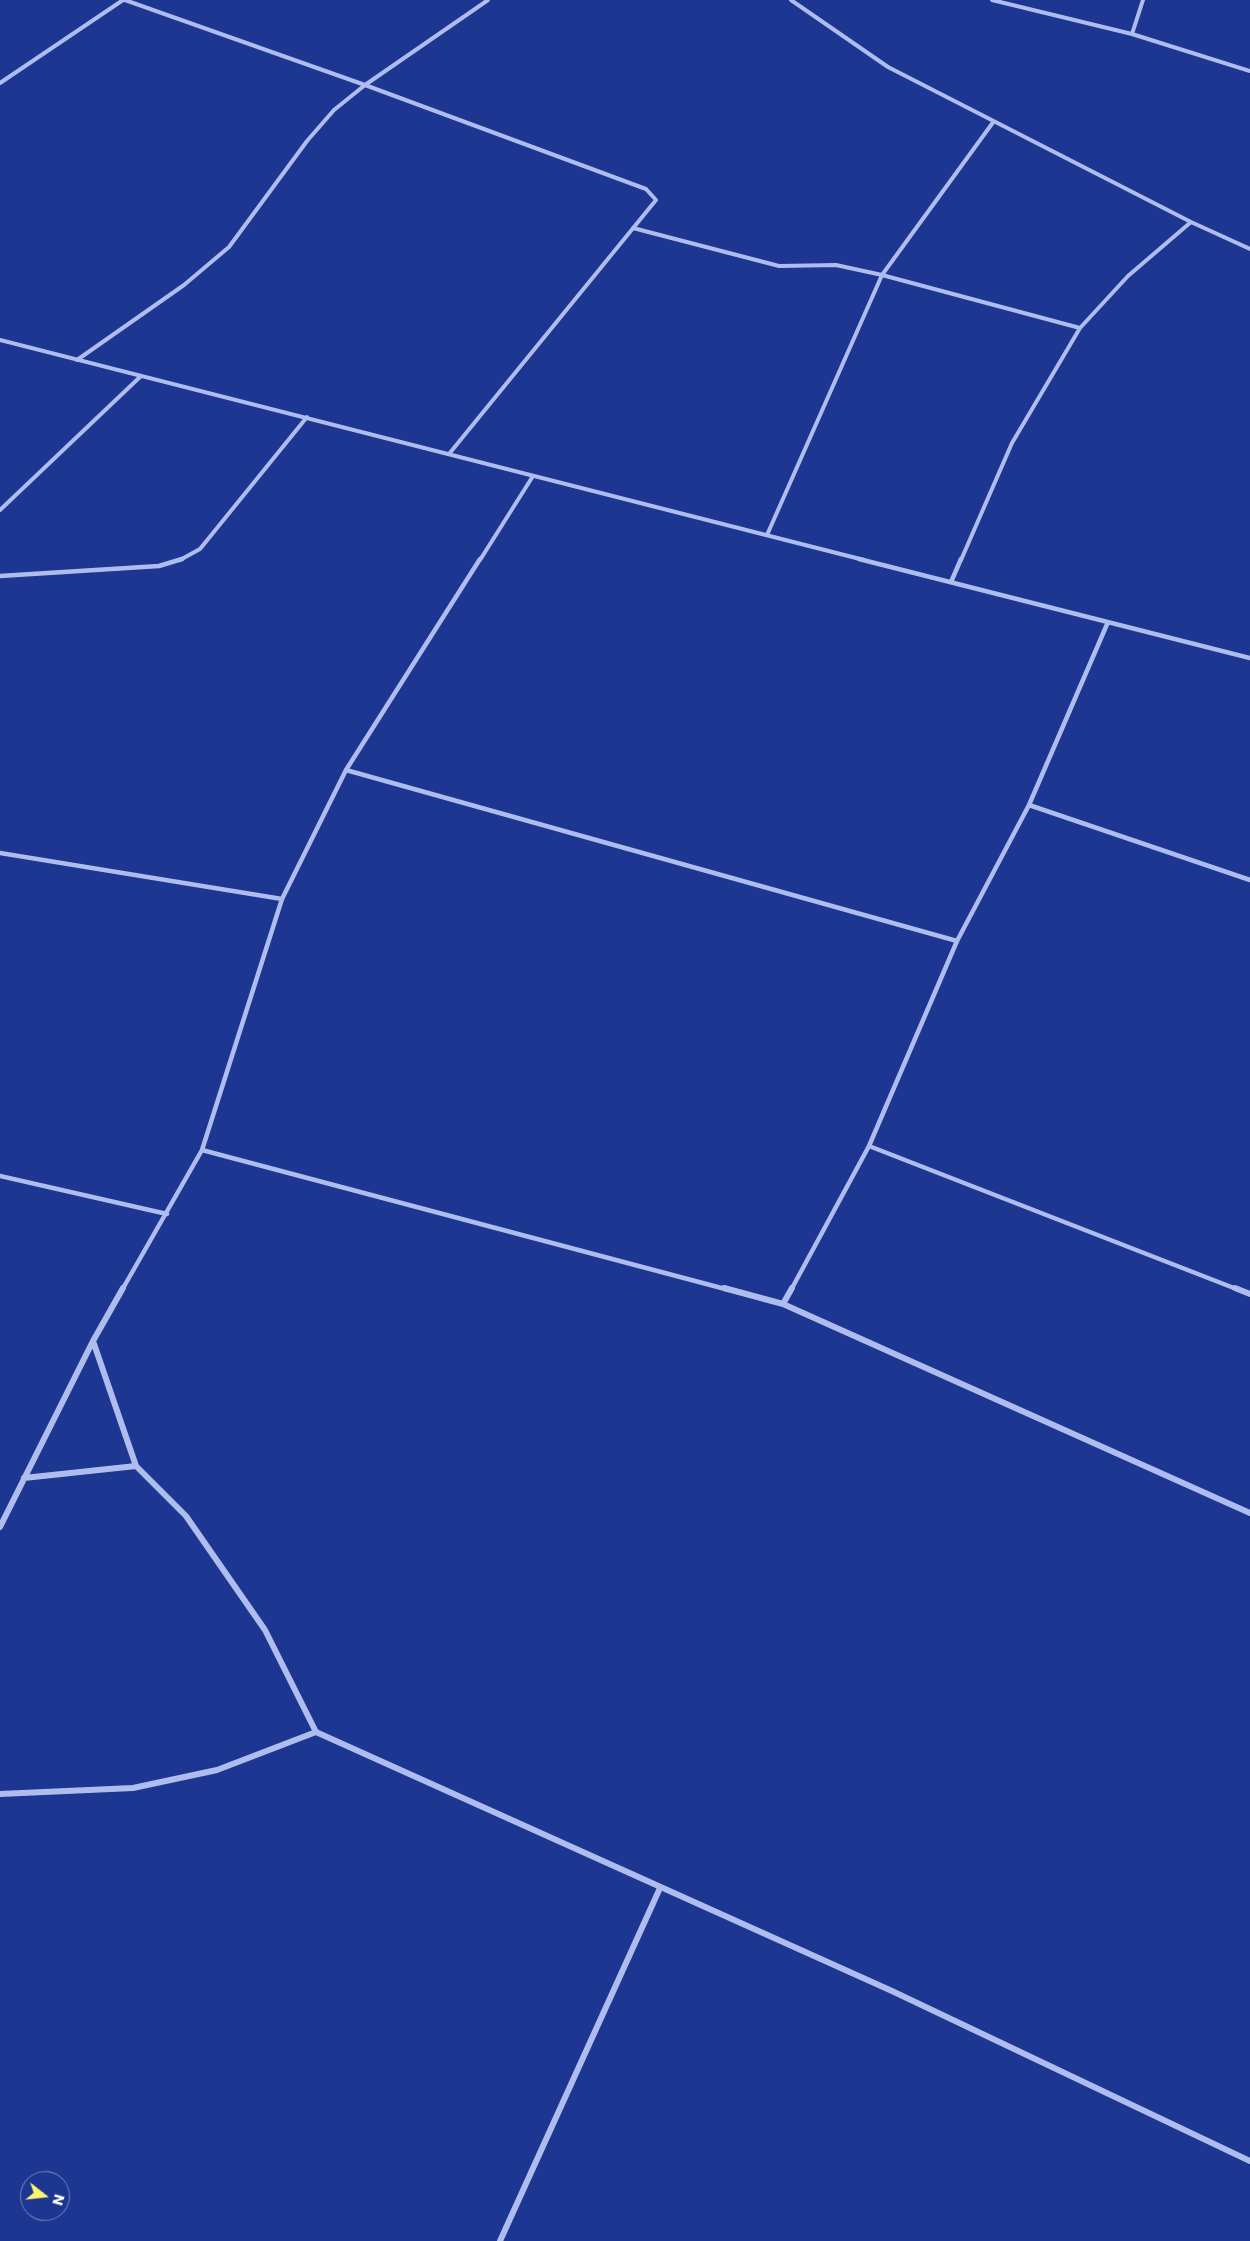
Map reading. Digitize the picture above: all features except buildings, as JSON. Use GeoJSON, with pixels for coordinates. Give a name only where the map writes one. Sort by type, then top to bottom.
{"type":"FeatureCollection","features":[{"type":"Feature","properties":{"kind":"street"},"geometry":{"type":"LineString","coordinates":[[0,82],[124,0],[365,85],[646,189],[656,200],[449,454]]}},
{"type":"Feature","properties":{"kind":"street"},"geometry":{"type":"LineString","coordinates":[[77,360],[184,285],[228,247],[307,141],[334,110],[365,85],[488,0]]}},
{"type":"Feature","properties":{"kind":"street"},"geometry":{"type":"LineString","coordinates":[[791,0],[888,68],[1192,222],[1250,249]]}},
{"type":"Feature","properties":{"kind":"street"},"geometry":{"type":"LineString","coordinates":[[992,0],[1132,34],[1250,71]]}},
{"type":"Feature","properties":{"kind":"street"},"geometry":{"type":"LineString","coordinates":[[1132,34],[1143,0]]}},
{"type":"Feature","properties":{"kind":"street"},"geometry":{"type":"LineString","coordinates":[[767,535],[882,275],[994,122]]}},
{"type":"Feature","properties":{"kind":"street"},"geometry":{"type":"LineString","coordinates":[[951,582],[1012,443],[1080,328],[1128,276],[1192,222]]}},
{"type":"Feature","properties":{"kind":"street"},"geometry":{"type":"LineString","coordinates":[[633,228],[779,266],[836,265],[882,275],[1080,328]]}},
{"type":"Feature","properties":{"kind":"street"},"geometry":{"type":"LineString","coordinates":[[0,340],[1250,658]]}},
{"type":"Feature","properties":{"kind":"street"},"geometry":{"type":"LineString","coordinates":[[0,510],[141,376]]}},
{"type":"Feature","properties":{"kind":"street"},"geometry":{"type":"LineString","coordinates":[[0,576],[159,566],[178,561],[200,549],[308,417]]}},
{"type":"Feature","properties":{"kind":"street"},"geometry":{"type":"LineString","coordinates":[[0,1527],[93,1341],[202,1150],[282,899],[346,770],[533,476]]}},
{"type":"Feature","properties":{"kind":"street"},"geometry":{"type":"LineString","coordinates":[[783,1304],[869,1146],[957,941],[1029,805],[1108,622]]}},
{"type":"Feature","properties":{"kind":"street"},"geometry":{"type":"LineString","coordinates":[[346,770],[957,941]]}},
{"type":"Feature","properties":{"kind":"street"},"geometry":{"type":"LineString","coordinates":[[1029,805],[1250,880]]}},
{"type":"Feature","properties":{"kind":"street"},"geometry":{"type":"LineString","coordinates":[[0,853],[282,899]]}},
{"type":"Feature","properties":{"kind":"street"},"geometry":{"type":"LineString","coordinates":[[869,1146],[1250,1294]]}},
{"type":"Feature","properties":{"kind":"street"},"geometry":{"type":"LineString","coordinates":[[202,1150],[783,1304],[1250,1513]]}},
{"type":"Feature","properties":{"kind":"street"},"geometry":{"type":"LineString","coordinates":[[0,1176],[167,1214]]}},
{"type":"Feature","properties":{"kind":"street"},"geometry":{"type":"LineString","coordinates":[[93,1341],[136,1466],[186,1516],[265,1630],[316,1732],[892,1992],[1250,2161]]}},
{"type":"Feature","properties":{"kind":"street"},"geometry":{"type":"LineString","coordinates":[[24,1478],[136,1466]]}},
{"type":"Feature","properties":{"kind":"street"},"geometry":{"type":"LineString","coordinates":[[0,1794],[133,1788],[217,1770],[316,1732]]}},
{"type":"Feature","properties":{"kind":"street"},"geometry":{"type":"LineString","coordinates":[[500,2241],[660,1888]]}}]}
